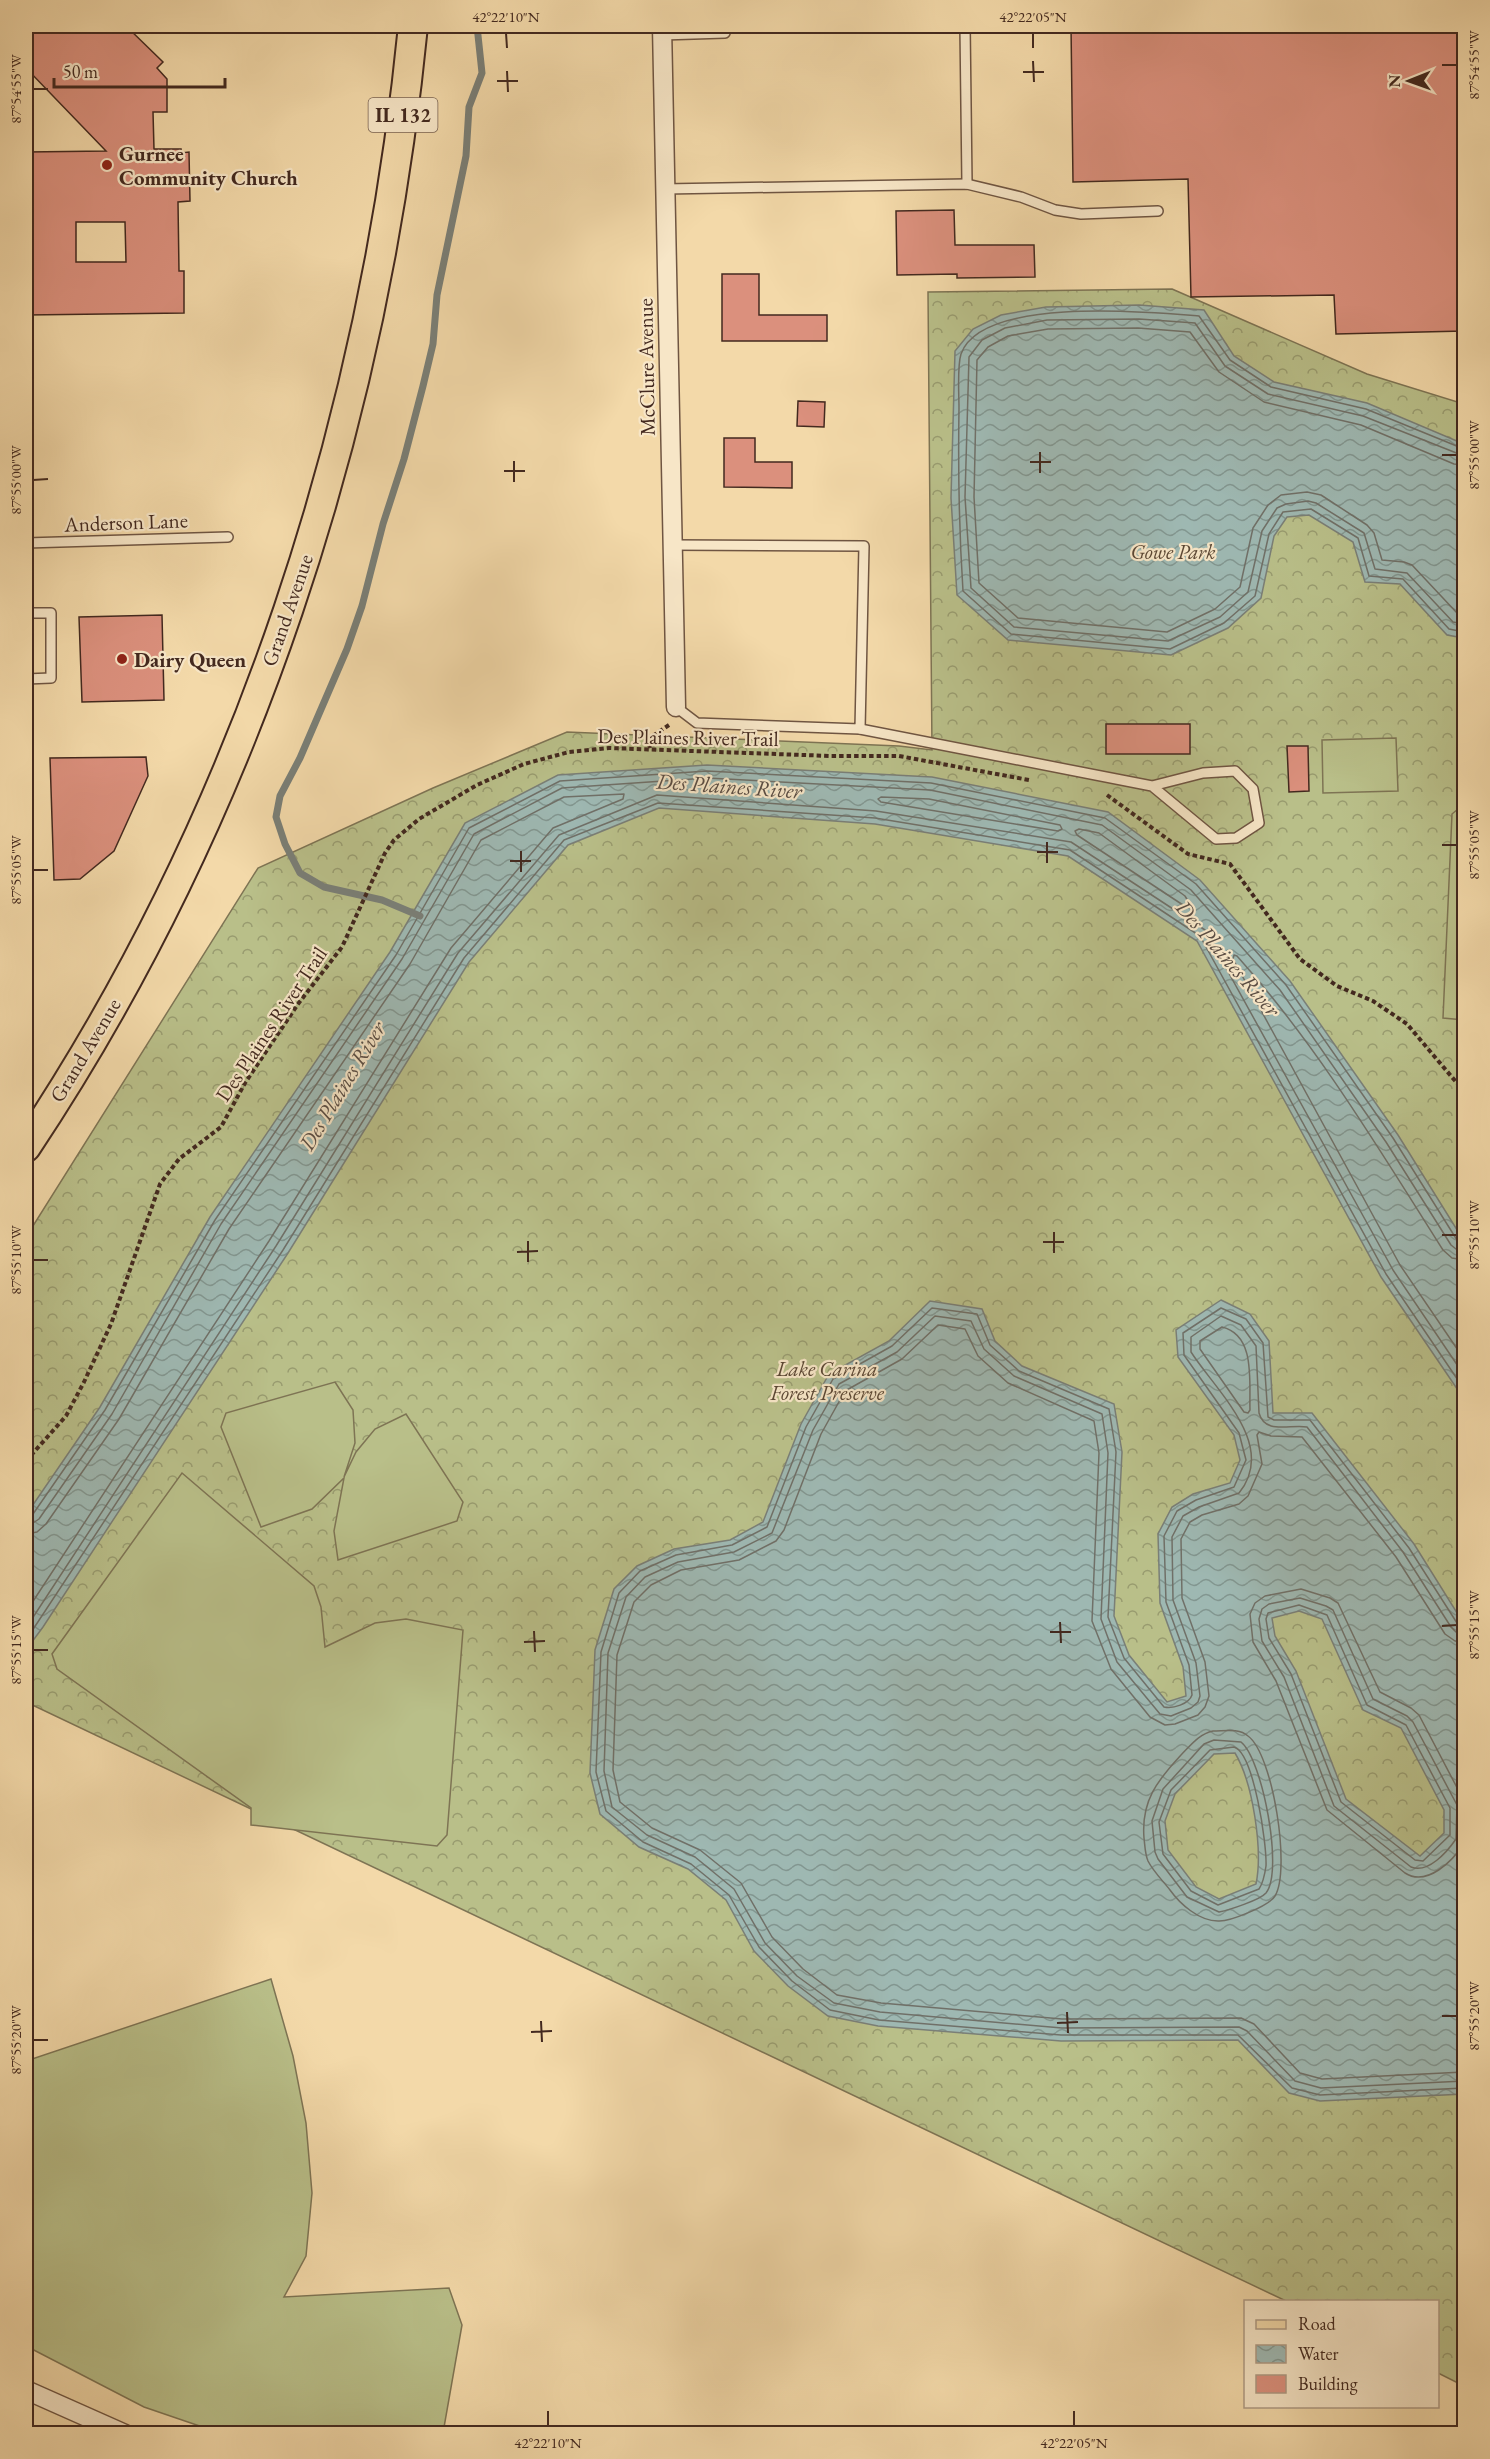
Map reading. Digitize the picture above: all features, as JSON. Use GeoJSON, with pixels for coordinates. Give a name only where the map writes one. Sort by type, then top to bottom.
{"type":"FeatureCollection","features":[{"type":"Feature","properties":{"kind":"main road","name":"Grand Avenue"},"geometry":{"type":"LineString","coordinates":[[29,1138],[84,1056],[146,943],[213,804],[280,635],[328,480],[355,381],[400,137],[413,26]]}},
{"type":"Feature","properties":{"kind":"street","name":"McClure Avenue"},"geometry":{"type":"LineString","coordinates":[[662,30],[676,707]]}},
{"type":"Feature","properties":{"kind":"street"},"geometry":{"type":"LineString","coordinates":[[26,2390],[125,2433]]}},
{"type":"Feature","properties":{"kind":"lane"},"geometry":{"type":"LineString","coordinates":[[662,30],[724,33],[724,26]]}},
{"type":"Feature","properties":{"kind":"lane"},"geometry":{"type":"LineString","coordinates":[[965,26],[967,184]]}},
{"type":"Feature","properties":{"kind":"lane"},"geometry":{"type":"LineString","coordinates":[[664,189],[967,184],[1021,197],[1055,210],[1081,214],[1158,211]]}},
{"type":"Feature","properties":{"kind":"lane","name":"Anderson Lane"},"geometry":{"type":"LineString","coordinates":[[26,543],[228,537]]}},
{"type":"Feature","properties":{"kind":"lane"},"geometry":{"type":"LineString","coordinates":[[672,545],[864,546],[860,729]]}},
{"type":"Feature","properties":{"kind":"lane"},"geometry":{"type":"LineString","coordinates":[[26,613],[51,613],[51,678],[26,679]]}},
{"type":"Feature","properties":{"kind":"lane"},"geometry":{"type":"LineString","coordinates":[[676,707],[697,723],[860,729],[1152,786],[1203,772],[1235,771],[1253,789],[1258,823],[1236,838],[1216,839],[1152,786]]}},
{"type":"Feature","properties":{"kind":"path"},"geometry":{"type":"LineString","coordinates":[[650,748],[648,739],[677,720],[676,707]]}},
{"type":"Feature","properties":{"kind":"path","name":"Des Plaines River Trail"},"geometry":{"type":"LineString","coordinates":[[26,1461],[66,1416],[84,1382],[111,1324],[160,1184],[179,1159],[221,1127],[245,1083],[298,1004],[342,947],[376,870],[394,840],[419,819],[477,785],[524,764],[569,752],[609,748],[831,756],[899,756],[1035,782]]}},
{"type":"Feature","properties":{"kind":"path"},"geometry":{"type":"LineString","coordinates":[[1099,793],[1110,795],[1188,854],[1230,864],[1300,959],[1337,986],[1373,1000],[1407,1024],[1462,1089],[1464,1098]]}},
{"type":"Feature","properties":{"kind":"green space","name":"Lake Carina Forest Preserve"},"geometry":{"type":"Polygon","coordinates":[[[1172,289],[1367,374],[1464,404],[1464,2386],[1439,2374],[1439,2300],[1284,2300],[26,1702],[26,1237],[258,868],[433,788],[567,732],[899,746],[932,750],[928,292],[1172,289]]]}},
{"type":"Feature","properties":{"kind":"green space"},"geometry":{"type":"Polygon","coordinates":[[[1396,738],[1398,791],[1323,793],[1322,740],[1396,738]]]}},
{"type":"Feature","properties":{"kind":"green space"},"geometry":{"type":"Polygon","coordinates":[[[1464,804],[1464,1020],[1443,1018],[1452,814],[1464,804]]]}},
{"type":"Feature","properties":{"kind":"green space"},"geometry":{"type":"Polygon","coordinates":[[[335,1382],[353,1410],[355,1443],[344,1477],[356,1452],[375,1429],[406,1414],[463,1502],[457,1521],[338,1560],[334,1531],[344,1478],[312,1509],[261,1527],[221,1427],[226,1413],[335,1382]]]}},
{"type":"Feature","properties":{"kind":"green space"},"geometry":{"type":"Polygon","coordinates":[[[182,1473],[314,1586],[321,1607],[325,1647],[375,1623],[406,1619],[463,1630],[447,1835],[437,1846],[251,1825],[251,1808],[57,1669],[52,1654],[182,1473]]]}},
{"type":"Feature","properties":{"kind":"green space"},"geometry":{"type":"Polygon","coordinates":[[[271,1979],[293,2056],[306,2123],[312,2193],[306,2256],[284,2297],[449,2288],[462,2325],[443,2433],[220,2433],[144,2407],[26,2346],[26,2061],[271,1979]]]}},
{"type":"Feature","properties":{"kind":"water"},"geometry":{"type":"Polygon","coordinates":[[[1139,305],[1204,310],[1234,356],[1274,382],[1367,403],[1464,444],[1464,638],[1447,635],[1400,584],[1365,582],[1353,542],[1309,515],[1287,517],[1274,536],[1261,598],[1228,628],[1171,655],[1008,640],[957,595],[951,498],[955,351],[973,329],[1001,315],[1046,307],[1139,305]]]}},
{"type":"Feature","properties":{"kind":"water","name":"Des Plaines River"},"geometry":{"type":"Polygon","coordinates":[[[707,765],[932,777],[1108,812],[1200,880],[1290,981],[1398,1135],[1464,1241],[1464,1399],[1381,1277],[1197,941],[1068,856],[875,824],[659,808],[568,845],[469,962],[288,1253],[26,1650],[26,1515],[100,1407],[210,1217],[390,952],[465,823],[558,775],[707,765]]]}},
{"type":"Feature","properties":{"kind":"water"},"geometry":{"type":"Polygon","coordinates":[[[1221,1300],[1250,1314],[1269,1341],[1273,1413],[1312,1413],[1414,1544],[1464,1624],[1464,2094],[1320,2101],[1289,2093],[1238,2040],[1061,2041],[878,2026],[828,2016],[788,1986],[754,1951],[726,1900],[688,1869],[639,1847],[600,1814],[590,1773],[595,1650],[614,1589],[637,1566],[674,1549],[730,1540],[763,1522],[801,1424],[829,1374],[889,1341],[930,1301],[982,1309],[995,1341],[1022,1366],[1114,1404],[1122,1452],[1114,1616],[1129,1655],[1167,1702],[1186,1696],[1183,1667],[1160,1603],[1158,1534],[1172,1507],[1193,1494],[1230,1483],[1240,1460],[1234,1435],[1178,1357],[1176,1330],[1221,1300]],[[1299,1611],[1272,1618],[1275,1636],[1296,1671],[1346,1799],[1420,1856],[1444,1833],[1444,1810],[1401,1728],[1363,1710],[1322,1619],[1299,1611]],[[1235,1753],[1214,1754],[1175,1794],[1165,1821],[1168,1850],[1196,1887],[1219,1899],[1256,1884],[1258,1870],[1255,1817],[1247,1781],[1235,1753]]]}},
{"type":"Feature","properties":{"kind":"building","name":"Gurnee Community Church"},"geometry":{"type":"Polygon","coordinates":[[[26,26],[126,26],[163,62],[157,68],[167,79],[167,112],[153,112],[154,149],[181,149],[181,153],[189,152],[190,201],[178,202],[179,271],[184,271],[184,313],[26,315],[26,152],[106,151],[26,68],[26,26]],[[76,222],[76,262],[126,262],[125,222],[76,222]]]}},
{"type":"Feature","properties":{"kind":"building"},"geometry":{"type":"Polygon","coordinates":[[[1071,26],[1464,26],[1464,331],[1336,334],[1334,295],[1191,297],[1188,179],[1073,182],[1071,26]]]}},
{"type":"Feature","properties":{"kind":"building"},"geometry":{"type":"Polygon","coordinates":[[[954,210],[955,245],[1034,245],[1035,277],[957,278],[957,274],[897,275],[896,211],[954,210]]]}},
{"type":"Feature","properties":{"kind":"building"},"geometry":{"type":"Polygon","coordinates":[[[722,274],[759,274],[759,315],[827,315],[827,341],[722,341],[722,274]]]}},
{"type":"Feature","properties":{"kind":"building"},"geometry":{"type":"Polygon","coordinates":[[[798,401],[825,402],[824,427],[797,426],[798,401]]]}},
{"type":"Feature","properties":{"kind":"building"},"geometry":{"type":"Polygon","coordinates":[[[724,438],[755,438],[755,462],[792,462],[792,488],[724,487],[724,438]]]}},
{"type":"Feature","properties":{"kind":"building","name":"Dairy Queen"},"geometry":{"type":"Polygon","coordinates":[[[162,615],[164,700],[82,702],[79,617],[162,615]]]}},
{"type":"Feature","properties":{"kind":"building"},"geometry":{"type":"Polygon","coordinates":[[[1106,724],[1190,724],[1190,754],[1106,754],[1106,724]]]}},
{"type":"Feature","properties":{"kind":"building"},"geometry":{"type":"Polygon","coordinates":[[[1287,746],[1308,746],[1309,791],[1289,792],[1287,746]]]}},
{"type":"Feature","properties":{"kind":"building"},"geometry":{"type":"Polygon","coordinates":[[[146,757],[148,776],[114,851],[80,879],[54,880],[50,758],[146,757]]]}},
{"type":"Feature","properties":{"kind":"waterway"},"geometry":{"type":"LineString","coordinates":[[420,916],[382,900],[324,887],[300,873],[285,844],[276,817],[280,796],[300,758],[347,649],[362,606],[423,386],[433,344],[437,295],[466,156],[469,107],[482,73],[477,26]]}},
{"type":"Feature","properties":{"kind":"place","name":"Gurnee Community Church"},"geometry":{"type":"Point","coordinates":[107,165]}},
{"type":"Feature","properties":{"kind":"place","name":"Dairy Queen"},"geometry":{"type":"Point","coordinates":[122,659]}},
{"type":"Feature","properties":{"kind":"park label","name":"Gowe Park"},"geometry":{"type":"Point","coordinates":[1173,551]}}]}
